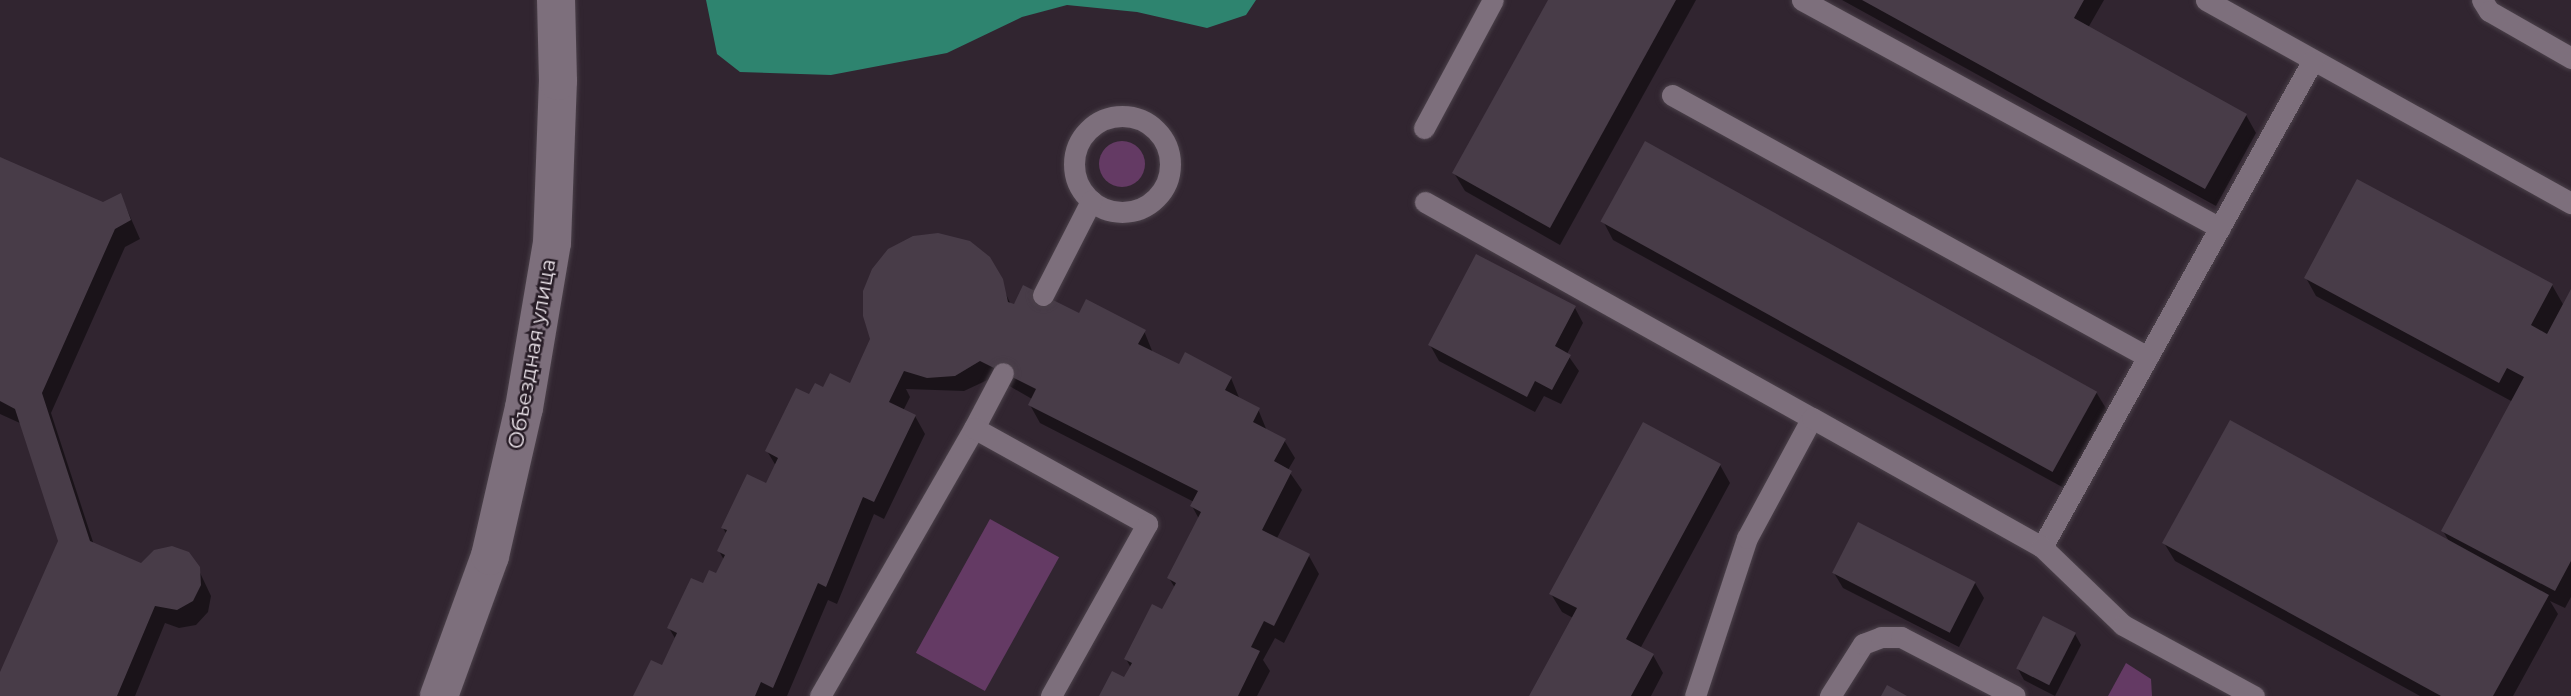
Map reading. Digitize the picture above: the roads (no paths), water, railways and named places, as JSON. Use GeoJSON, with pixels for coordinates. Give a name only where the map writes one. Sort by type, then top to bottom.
{"type":"FeatureCollection","features":[{"type":"Feature","properties":{"kind":"main road","name":"Объездная улица"},"geometry":{"type":"LineString","coordinates":[[439,696],[489,556],[524,408],[552,243],[556,0]]}},
{"type":"Feature","properties":{"kind":"lane"},"geometry":{"type":"LineString","coordinates":[[1424,128],[1493,0]]}},
{"type":"Feature","properties":{"kind":"lane"},"geometry":{"type":"LineString","coordinates":[[1802,0],[2220,228]]}},
{"type":"Feature","properties":{"kind":"lane"},"geometry":{"type":"LineString","coordinates":[[2206,0],[2571,203]]}},
{"type":"Feature","properties":{"kind":"lane"},"geometry":{"type":"LineString","coordinates":[[2482,0],[2489,11],[2571,58]]}},
{"type":"Feature","properties":{"kind":"lane"},"geometry":{"type":"LineString","coordinates":[[2042,547],[2313,60]]}},
{"type":"Feature","properties":{"kind":"lane"},"geometry":{"type":"LineString","coordinates":[[1672,95],[2148,356]]}},
{"type":"Feature","properties":{"kind":"lane"},"geometry":{"type":"LineString","coordinates":[[1120,116],[1141,120],[1158,131],[1170,163],[1166,183],[1155,199],[1123,212],[1091,201],[1077,182],[1074,163],[1077,145],[1088,129],[1104,119],[1120,116]]}},
{"type":"Feature","properties":{"kind":"lane"},"geometry":{"type":"LineString","coordinates":[[1043,295],[1091,201]]}},
{"type":"Feature","properties":{"kind":"lane"},"geometry":{"type":"LineString","coordinates":[[1425,202],[2042,547],[2123,625],[2254,696]]}},
{"type":"Feature","properties":{"kind":"lane"},"geometry":{"type":"LineString","coordinates":[[820,696],[1003,373]]}},
{"type":"Feature","properties":{"kind":"lane"},"geometry":{"type":"LineString","coordinates":[[1695,696],[1747,538],[1812,418]]}},
{"type":"Feature","properties":{"kind":"lane"},"geometry":{"type":"LineString","coordinates":[[974,428],[1147,524],[1051,696]]}},
{"type":"Feature","properties":{"kind":"lane"},"geometry":{"type":"LineString","coordinates":[[1830,696],[1863,645],[1881,637],[1901,637],[2015,696]]}}]}
